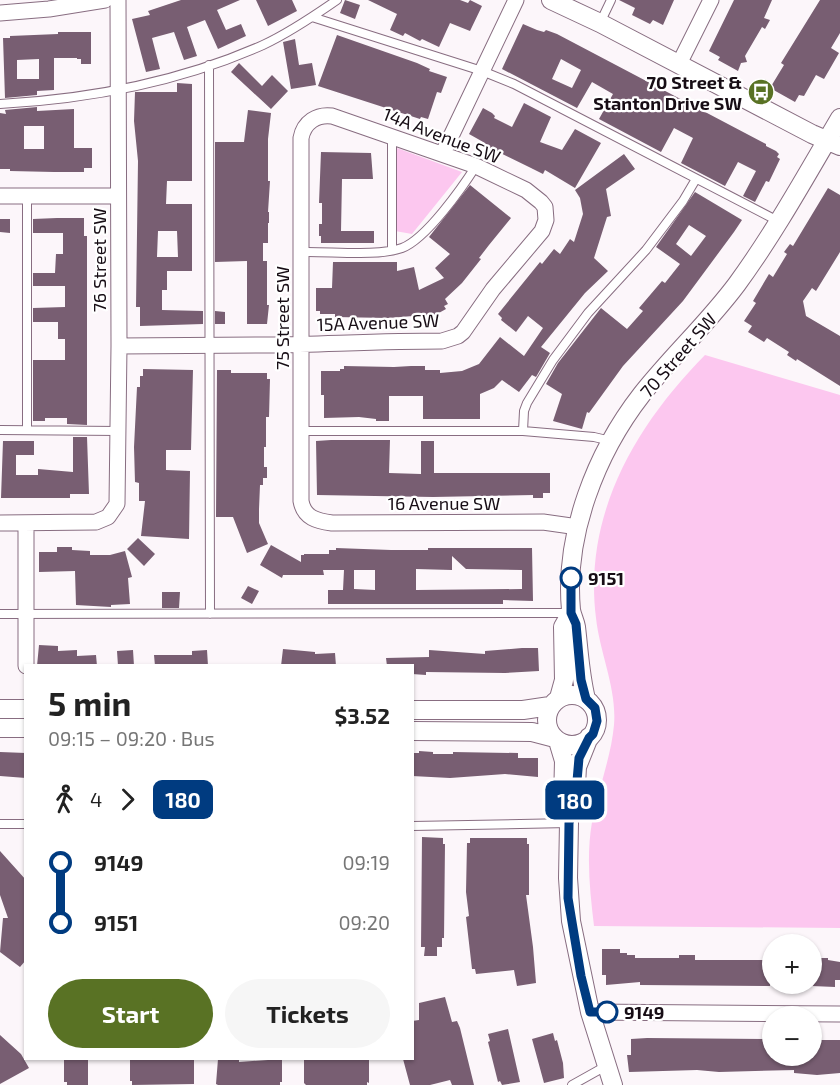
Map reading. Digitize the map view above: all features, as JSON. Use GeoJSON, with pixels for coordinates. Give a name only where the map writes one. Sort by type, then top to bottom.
{"type":"FeatureCollection","features":[{"type":"Feature","properties":{"kind":"street"},"geometry":{"type":"LineString","coordinates":[[0,13],[49,9],[105,0]]}},
{"type":"Feature","properties":{"kind":"street","name":"76 Street SW"},"geometry":{"type":"LineString","coordinates":[[26,523],[96,522],[108,517],[115,509],[118,498],[118,0]]}},
{"type":"Feature","properties":{"kind":"street"},"geometry":{"type":"LineString","coordinates":[[443,153],[516,0]]}},
{"type":"Feature","properties":{"kind":"street"},"geometry":{"type":"LineString","coordinates":[[551,0],[833,143]]}},
{"type":"Feature","properties":{"kind":"street"},"geometry":{"type":"LineString","coordinates":[[679,64],[711,0]]}},
{"type":"Feature","properties":{"kind":"street","name":"14A Avenue SW"},"geometry":{"type":"LineString","coordinates":[[313,119],[325,115],[332,116],[443,153],[476,166],[534,195],[541,202],[546,213],[542,231],[493,289],[470,323],[458,336]]}},
{"type":"Feature","properties":{"kind":"street","name":"70 Street SW"},"geometry":{"type":"LineString","coordinates":[[586,699],[579,668],[576,624],[571,613],[572,563],[578,527],[591,486],[612,441],[641,396],[737,284],[833,143],[840,118]]}},
{"type":"Feature","properties":{"kind":"street","name":"75 Street SW"},"geometry":{"type":"LineString","coordinates":[[310,517],[302,508],[301,501],[301,138],[307,125],[313,119]]}},
{"type":"Feature","properties":{"kind":"street"},"geometry":{"type":"LineString","coordinates":[[0,196],[118,196]]}},
{"type":"Feature","properties":{"kind":"street","name":"15A Avenue SW"},"geometry":{"type":"LineString","coordinates":[[119,346],[442,341],[458,336]]}},
{"type":"Feature","properties":{"kind":"street","name":"16 Avenue SW"},"geometry":{"type":"LineString","coordinates":[[310,517],[321,522],[332,523],[543,522],[578,527]]}},
{"type":"Feature","properties":{"kind":"street"},"geometry":{"type":"LineString","coordinates":[[0,523],[26,523],[26,664]]}},
{"type":"Feature","properties":{"kind":"street","name":"70 Street SW"},"geometry":{"type":"LineString","coordinates":[[555,702],[564,680],[563,627],[571,613]]}},
{"type":"Feature","properties":{"kind":"street"},"geometry":{"type":"LineString","coordinates":[[414,710],[523,710],[555,702],[570,694],[578,695],[591,702],[597,714],[596,728],[578,761],[575,804],[569,823]]}},
{"type":"Feature","properties":{"kind":"street"},"geometry":{"type":"LineString","coordinates":[[555,702],[547,713],[547,726],[556,739],[564,761],[563,802],[569,823],[568,898],[581,976],[613,1085]]}},
{"type":"Feature","properties":{"kind":"street"},"geometry":{"type":"LineString","coordinates":[[0,709],[24,708]]}},
{"type":"Feature","properties":{"kind":"street"},"geometry":{"type":"LineString","coordinates":[[0,728],[24,728]]}},
{"type":"Feature","properties":{"kind":"street"},"geometry":{"type":"LineString","coordinates":[[414,731],[532,732],[565,744],[578,744],[589,738]]}},
{"type":"Feature","properties":{"kind":"street"},"geometry":{"type":"LineString","coordinates":[[590,1012],[840,1014]]}},
{"type":"Feature","properties":{"kind":"lane"},"geometry":{"type":"LineString","coordinates":[[0,104],[118,91],[210,65],[263,45],[337,0]]}},
{"type":"Feature","properties":{"kind":"lane"},"geometry":{"type":"LineString","coordinates":[[600,23],[611,0]]}},
{"type":"Feature","properties":{"kind":"lane"},"geometry":{"type":"LineString","coordinates":[[312,17],[482,71],[544,98],[778,221]]}},
{"type":"Feature","properties":{"kind":"lane"},"geometry":{"type":"LineString","coordinates":[[210,65],[210,614]]}},
{"type":"Feature","properties":{"kind":"lane"},"geometry":{"type":"LineString","coordinates":[[392,136],[392,250]]}},
{"type":"Feature","properties":{"kind":"lane"},"geometry":{"type":"LineString","coordinates":[[301,252],[392,250],[411,244],[424,234],[476,166]]}},
{"type":"Feature","properties":{"kind":"lane"},"geometry":{"type":"LineString","coordinates":[[523,430],[527,403],[553,360],[588,313],[651,243],[683,201],[696,179]]}},
{"type":"Feature","properties":{"kind":"lane"},"geometry":{"type":"LineString","coordinates":[[27,196],[27,430]]}},
{"type":"Feature","properties":{"kind":"lane"},"geometry":{"type":"LineString","coordinates":[[0,430],[118,431]]}},
{"type":"Feature","properties":{"kind":"lane"},"geometry":{"type":"LineString","coordinates":[[301,431],[523,430],[612,441]]}},
{"type":"Feature","properties":{"kind":"lane"},"geometry":{"type":"LineString","coordinates":[[0,614],[571,613]]}},
{"type":"Feature","properties":{"kind":"lane"},"geometry":{"type":"LineString","coordinates":[[414,826],[569,823]]}},
{"type":"Feature","properties":{"kind":"lane"},"geometry":{"type":"LineString","coordinates":[[0,824],[24,824]]}},
{"type":"Feature","properties":{"kind":"lane"},"geometry":{"type":"LineString","coordinates":[[572,1085],[606,1066]]}},
{"type":"Feature","properties":{"kind":"shaded area"},"geometry":{"type":"Polygon","coordinates":[[[397,148],[462,172],[412,234],[395,231],[397,148]]]}},
{"type":"Feature","properties":{"kind":"shaded area"},"geometry":{"type":"Polygon","coordinates":[[[705,355],[840,395],[840,928],[594,926],[589,874],[590,835],[614,725],[611,685],[596,618],[594,580],[598,543],[606,508],[619,474],[636,442],[680,382],[705,355]]]}},
{"type":"Feature","properties":{"kind":"building"},"geometry":{"type":"Polygon","coordinates":[[[181,0],[240,0],[217,10],[226,30],[241,24],[246,36],[218,49],[205,20],[187,27],[197,56],[184,60],[174,32],[152,38],[160,69],[146,72],[132,19],[150,15],[148,11],[181,0]]]}},
{"type":"Feature","properties":{"kind":"building"},"geometry":{"type":"Polygon","coordinates":[[[256,0],[292,0],[297,11],[268,26],[256,0]]]}},
{"type":"Feature","properties":{"kind":"building"},"geometry":{"type":"Polygon","coordinates":[[[345,0],[360,5],[355,19],[340,13],[345,0]]]}},
{"type":"Feature","properties":{"kind":"building"},"geometry":{"type":"Polygon","coordinates":[[[368,0],[460,0],[468,3],[470,0],[482,6],[470,31],[450,23],[439,47],[405,33],[403,36],[390,30],[397,14],[368,0]]]}},
{"type":"Feature","properties":{"kind":"building"},"geometry":{"type":"Polygon","coordinates":[[[619,0],[674,0],[663,25],[653,20],[650,24],[632,15],[635,8],[619,0]]]}},
{"type":"Feature","properties":{"kind":"building"},"geometry":{"type":"Polygon","coordinates":[[[734,0],[772,0],[764,18],[770,20],[765,29],[762,27],[745,56],[747,62],[741,63],[738,71],[718,60],[720,57],[709,51],[734,0]]]}},
{"type":"Feature","properties":{"kind":"building"},"geometry":{"type":"Polygon","coordinates":[[[820,0],[840,0],[840,33],[831,48],[839,53],[824,79],[816,75],[804,96],[799,95],[795,102],[770,88],[784,65],[781,63],[820,0]]]}},
{"type":"Feature","properties":{"kind":"building"},"geometry":{"type":"Polygon","coordinates":[[[523,24],[544,32],[546,30],[766,144],[779,154],[777,157],[780,159],[769,182],[766,181],[755,202],[743,196],[756,171],[738,162],[725,186],[681,163],[693,138],[674,128],[661,152],[599,119],[613,94],[592,82],[577,108],[502,69],[523,24]],[[561,59],[552,79],[572,88],[581,70],[561,59]]]}},
{"type":"Feature","properties":{"kind":"building"},"geometry":{"type":"Polygon","coordinates":[[[58,32],[91,32],[91,64],[81,64],[81,59],[77,58],[54,58],[54,90],[37,91],[37,95],[5,98],[3,38],[58,34],[58,32]],[[39,59],[17,60],[17,79],[39,79],[39,59]]]}},
{"type":"Feature","properties":{"kind":"building"},"geometry":{"type":"Polygon","coordinates":[[[337,35],[417,63],[430,69],[429,71],[447,77],[441,93],[437,92],[428,119],[421,117],[420,119],[318,86],[337,35]]]}},
{"type":"Feature","properties":{"kind":"building"},"geometry":{"type":"Polygon","coordinates":[[[295,39],[299,65],[312,63],[316,85],[291,89],[283,42],[295,39]]]}},
{"type":"Feature","properties":{"kind":"building"},"geometry":{"type":"Polygon","coordinates":[[[239,63],[262,86],[272,75],[288,91],[271,109],[231,72],[239,63]]]}},
{"type":"Feature","properties":{"kind":"building"},"geometry":{"type":"Polygon","coordinates":[[[177,83],[192,84],[192,181],[167,181],[166,204],[192,204],[192,271],[167,271],[167,290],[162,290],[162,310],[203,311],[203,324],[140,326],[140,307],[136,307],[138,161],[134,121],[135,92],[177,92],[177,83]],[[158,231],[157,257],[178,257],[177,231],[158,231]]]}},
{"type":"Feature","properties":{"kind":"building"},"geometry":{"type":"Polygon","coordinates":[[[524,103],[551,117],[540,142],[562,150],[575,129],[601,143],[575,188],[545,170],[543,174],[484,145],[485,143],[469,134],[483,108],[492,113],[494,118],[512,127],[524,103]]]}},
{"type":"Feature","properties":{"kind":"building"},"geometry":{"type":"Polygon","coordinates":[[[37,107],[37,111],[74,109],[74,148],[92,148],[92,168],[84,168],[84,172],[0,169],[0,113],[6,114],[5,110],[37,107]],[[24,126],[24,149],[44,149],[44,126],[24,126]]]}},
{"type":"Feature","properties":{"kind":"building"},"geometry":{"type":"Polygon","coordinates":[[[248,110],[271,113],[268,139],[268,181],[270,181],[268,243],[263,243],[263,261],[267,261],[267,305],[269,305],[267,324],[247,324],[247,261],[215,262],[215,142],[244,142],[248,110]]]}},
{"type":"Feature","properties":{"kind":"building"},"geometry":{"type":"Polygon","coordinates":[[[321,152],[371,153],[373,179],[342,179],[341,231],[374,231],[374,243],[321,243],[319,224],[322,224],[322,203],[319,203],[321,152]]]}},
{"type":"Feature","properties":{"kind":"building"},"geometry":{"type":"Polygon","coordinates":[[[624,154],[635,169],[606,189],[611,216],[607,217],[594,258],[608,271],[585,293],[541,347],[550,353],[536,377],[532,375],[519,392],[502,380],[494,388],[480,394],[480,419],[423,419],[423,396],[389,396],[389,421],[359,417],[324,418],[321,371],[340,371],[344,369],[344,366],[425,366],[425,370],[440,370],[440,373],[462,371],[479,364],[500,337],[524,356],[543,328],[528,316],[516,332],[501,320],[498,314],[540,262],[542,264],[554,249],[560,254],[570,239],[574,242],[583,214],[580,198],[575,190],[624,154]]]}},
{"type":"Feature","properties":{"kind":"building"},"geometry":{"type":"Polygon","coordinates":[[[470,185],[511,218],[462,283],[445,299],[448,304],[444,306],[446,309],[437,314],[414,319],[413,316],[335,317],[335,314],[320,314],[320,311],[316,311],[316,288],[332,288],[333,262],[397,262],[397,271],[414,267],[419,290],[444,278],[435,268],[450,254],[429,237],[470,185]]]}},
{"type":"Feature","properties":{"kind":"building"},"geometry":{"type":"Polygon","coordinates":[[[828,188],[840,195],[840,252],[816,291],[812,288],[803,301],[806,316],[840,336],[840,386],[797,359],[796,361],[787,355],[789,352],[767,338],[764,342],[748,332],[752,326],[744,321],[756,303],[753,301],[769,274],[773,277],[787,254],[784,252],[790,244],[793,246],[828,188]]]}},
{"type":"Feature","properties":{"kind":"building"},"geometry":{"type":"Polygon","coordinates":[[[695,192],[742,220],[683,301],[623,366],[589,413],[587,412],[582,429],[553,421],[562,394],[546,384],[558,363],[601,308],[627,329],[643,311],[639,308],[662,281],[665,283],[680,264],[656,247],[695,192]],[[689,225],[676,244],[691,256],[706,236],[689,225]]]}},
{"type":"Feature","properties":{"kind":"building"},"geometry":{"type":"Polygon","coordinates":[[[84,218],[84,236],[87,236],[87,425],[67,424],[67,418],[45,418],[45,421],[33,421],[33,360],[65,360],[65,339],[58,339],[58,322],[33,322],[33,308],[65,307],[65,286],[33,286],[33,273],[55,273],[56,254],[63,254],[63,233],[33,233],[33,219],[84,218]]]}},
{"type":"Feature","properties":{"kind":"building"},"geometry":{"type":"Polygon","coordinates":[[[0,219],[10,219],[10,233],[0,232],[0,219]]]}},
{"type":"Feature","properties":{"kind":"building"},"geometry":{"type":"Polygon","coordinates":[[[215,311],[225,312],[225,324],[215,324],[215,311]]]}},
{"type":"Feature","properties":{"kind":"building"},"geometry":{"type":"Polygon","coordinates":[[[143,369],[193,370],[191,450],[166,450],[166,470],[190,471],[189,539],[141,536],[145,501],[139,501],[139,483],[135,482],[134,447],[137,387],[140,387],[140,376],[143,376],[143,369]]]}},
{"type":"Feature","properties":{"kind":"building"},"geometry":{"type":"Polygon","coordinates":[[[217,370],[231,370],[231,373],[267,373],[267,379],[270,379],[269,417],[266,417],[266,447],[264,447],[264,467],[267,467],[267,478],[263,478],[263,485],[260,485],[259,509],[259,523],[268,544],[247,553],[233,517],[216,517],[217,370]]]}},
{"type":"Feature","properties":{"kind":"building"},"geometry":{"type":"Polygon","coordinates":[[[73,437],[87,437],[89,494],[70,494],[70,498],[1,498],[3,441],[34,441],[34,455],[16,455],[16,475],[38,475],[38,469],[73,472],[73,437]]]}},
{"type":"Feature","properties":{"kind":"building"},"geometry":{"type":"Polygon","coordinates":[[[390,440],[389,473],[421,474],[421,441],[434,441],[434,473],[550,473],[550,493],[543,493],[543,498],[533,498],[533,495],[433,497],[317,495],[316,441],[390,440]]]}},
{"type":"Feature","properties":{"kind":"building"},"geometry":{"type":"Polygon","coordinates":[[[138,538],[155,554],[144,566],[127,549],[138,538]]]}},
{"type":"Feature","properties":{"kind":"building"},"geometry":{"type":"Polygon","coordinates":[[[271,545],[301,562],[301,555],[329,554],[329,550],[336,550],[336,548],[428,550],[428,548],[532,548],[533,601],[503,600],[503,604],[328,604],[328,590],[343,590],[344,570],[323,570],[324,575],[283,575],[282,578],[260,565],[271,545]],[[452,556],[452,570],[416,569],[416,590],[522,589],[522,570],[466,569],[452,556]],[[354,570],[354,589],[375,590],[375,570],[354,570]]]}},
{"type":"Feature","properties":{"kind":"building"},"geometry":{"type":"Polygon","coordinates":[[[57,547],[72,547],[72,550],[90,551],[90,555],[110,555],[125,551],[132,577],[128,578],[130,604],[111,605],[111,607],[76,605],[75,571],[39,572],[39,552],[57,552],[57,547]]]}},
{"type":"Feature","properties":{"kind":"building"},"geometry":{"type":"Polygon","coordinates":[[[248,586],[259,591],[252,604],[241,598],[248,586]]]}},
{"type":"Feature","properties":{"kind":"building"},"geometry":{"type":"Polygon","coordinates":[[[162,592],[180,592],[179,608],[162,608],[162,592]]]}},
{"type":"Feature","properties":{"kind":"building"},"geometry":{"type":"Polygon","coordinates":[[[39,645],[58,646],[58,651],[77,650],[77,656],[96,655],[97,664],[37,664],[39,645]]]}},
{"type":"Feature","properties":{"kind":"building"},"geometry":{"type":"Polygon","coordinates":[[[538,648],[539,671],[426,672],[426,675],[414,674],[414,664],[387,664],[386,658],[429,657],[429,650],[485,654],[485,651],[538,648]]]}},
{"type":"Feature","properties":{"kind":"building"},"geometry":{"type":"Polygon","coordinates":[[[283,649],[315,652],[315,654],[335,653],[336,664],[281,664],[283,649]]]}},
{"type":"Feature","properties":{"kind":"building"},"geometry":{"type":"Polygon","coordinates":[[[133,650],[134,664],[118,664],[117,651],[133,650]]]}},
{"type":"Feature","properties":{"kind":"building"},"geometry":{"type":"Polygon","coordinates":[[[207,650],[208,664],[155,664],[154,655],[192,655],[192,651],[207,650]]]}},
{"type":"Feature","properties":{"kind":"building"},"geometry":{"type":"Polygon","coordinates":[[[419,751],[433,752],[433,754],[518,753],[518,758],[538,758],[538,777],[505,774],[450,778],[414,776],[414,753],[419,753],[419,751]]]}},
{"type":"Feature","properties":{"kind":"building"},"geometry":{"type":"Polygon","coordinates":[[[0,752],[24,753],[24,778],[0,776],[0,752]]]}},
{"type":"Feature","properties":{"kind":"building"},"geometry":{"type":"Polygon","coordinates":[[[422,837],[443,838],[443,844],[445,844],[444,938],[442,938],[442,947],[437,947],[437,956],[424,956],[425,947],[421,947],[422,837]]]}},
{"type":"Feature","properties":{"kind":"building"},"geometry":{"type":"Polygon","coordinates":[[[470,838],[527,838],[529,895],[526,895],[536,983],[517,986],[514,970],[476,974],[475,969],[472,969],[466,917],[469,916],[466,892],[467,843],[470,843],[470,838]]]}},
{"type":"Feature","properties":{"kind":"building"},"geometry":{"type":"Polygon","coordinates":[[[0,851],[24,878],[24,962],[20,967],[0,952],[3,918],[8,918],[0,895],[0,851]]]}},
{"type":"Feature","properties":{"kind":"building"},"geometry":{"type":"Polygon","coordinates":[[[602,949],[620,949],[620,953],[635,955],[635,958],[679,958],[679,955],[695,955],[695,960],[762,960],[762,986],[640,985],[640,982],[606,985],[606,975],[602,975],[602,949]]]}},
{"type":"Feature","properties":{"kind":"building"},"geometry":{"type":"Polygon","coordinates":[[[822,958],[840,962],[840,980],[835,980],[835,987],[822,986],[822,958]]]}},
{"type":"Feature","properties":{"kind":"building"},"geometry":{"type":"Polygon","coordinates":[[[445,997],[452,1022],[457,1021],[460,1028],[474,1085],[452,1085],[450,1080],[430,1085],[410,1085],[403,1060],[414,1060],[414,1021],[419,1020],[419,1003],[445,997]]]}},
{"type":"Feature","properties":{"kind":"building"},"geometry":{"type":"Polygon","coordinates":[[[508,1029],[520,1082],[502,1085],[500,1081],[498,1082],[488,1034],[508,1029]]]}},
{"type":"Feature","properties":{"kind":"building"},"geometry":{"type":"Polygon","coordinates":[[[553,1033],[563,1063],[564,1078],[544,1083],[532,1039],[553,1033]]]}},
{"type":"Feature","properties":{"kind":"building"},"geometry":{"type":"Polygon","coordinates":[[[0,1035],[21,1054],[29,1068],[0,1084],[0,1035]]]}},
{"type":"Feature","properties":{"kind":"building"},"geometry":{"type":"Polygon","coordinates":[[[631,1039],[762,1039],[762,1066],[822,1066],[822,1040],[840,1040],[840,1073],[817,1075],[794,1073],[794,1070],[629,1072],[627,1055],[631,1055],[631,1039]]]}},
{"type":"Feature","properties":{"kind":"building"},"geometry":{"type":"Polygon","coordinates":[[[64,1060],[88,1060],[88,1085],[67,1085],[67,1082],[64,1082],[64,1060]]]}},
{"type":"Feature","properties":{"kind":"building"},"geometry":{"type":"Polygon","coordinates":[[[130,1060],[194,1060],[194,1084],[132,1085],[130,1060]]]}},
{"type":"Feature","properties":{"kind":"building"},"geometry":{"type":"Polygon","coordinates":[[[218,1060],[239,1060],[239,1062],[282,1060],[280,1085],[216,1084],[218,1060]]]}},
{"type":"Feature","properties":{"kind":"building"},"geometry":{"type":"Polygon","coordinates":[[[304,1060],[369,1060],[369,1083],[367,1082],[367,1085],[306,1085],[304,1083],[304,1060]]]}},
{"type":"Feature","properties":{"kind":"bus line","name":"180"},"geometry":{"type":"LineString","coordinates":[[571,578],[571,613],[576,624],[581,680],[586,699],[595,708],[597,721],[596,728],[582,751],[577,767],[575,804],[569,823],[568,898],[581,976],[590,1012],[607,1012]]}},
{"type":"Feature","properties":{"kind":"place","name":"70 Street & Stanton Drive SW"},"geometry":{"type":"Point","coordinates":[761,92]}},
{"type":"Feature","properties":{"kind":"place","name":"9151"},"geometry":{"type":"Point","coordinates":[571,578]}},
{"type":"Feature","properties":{"kind":"place","name":"9149"},"geometry":{"type":"Point","coordinates":[607,1012]}}]}
